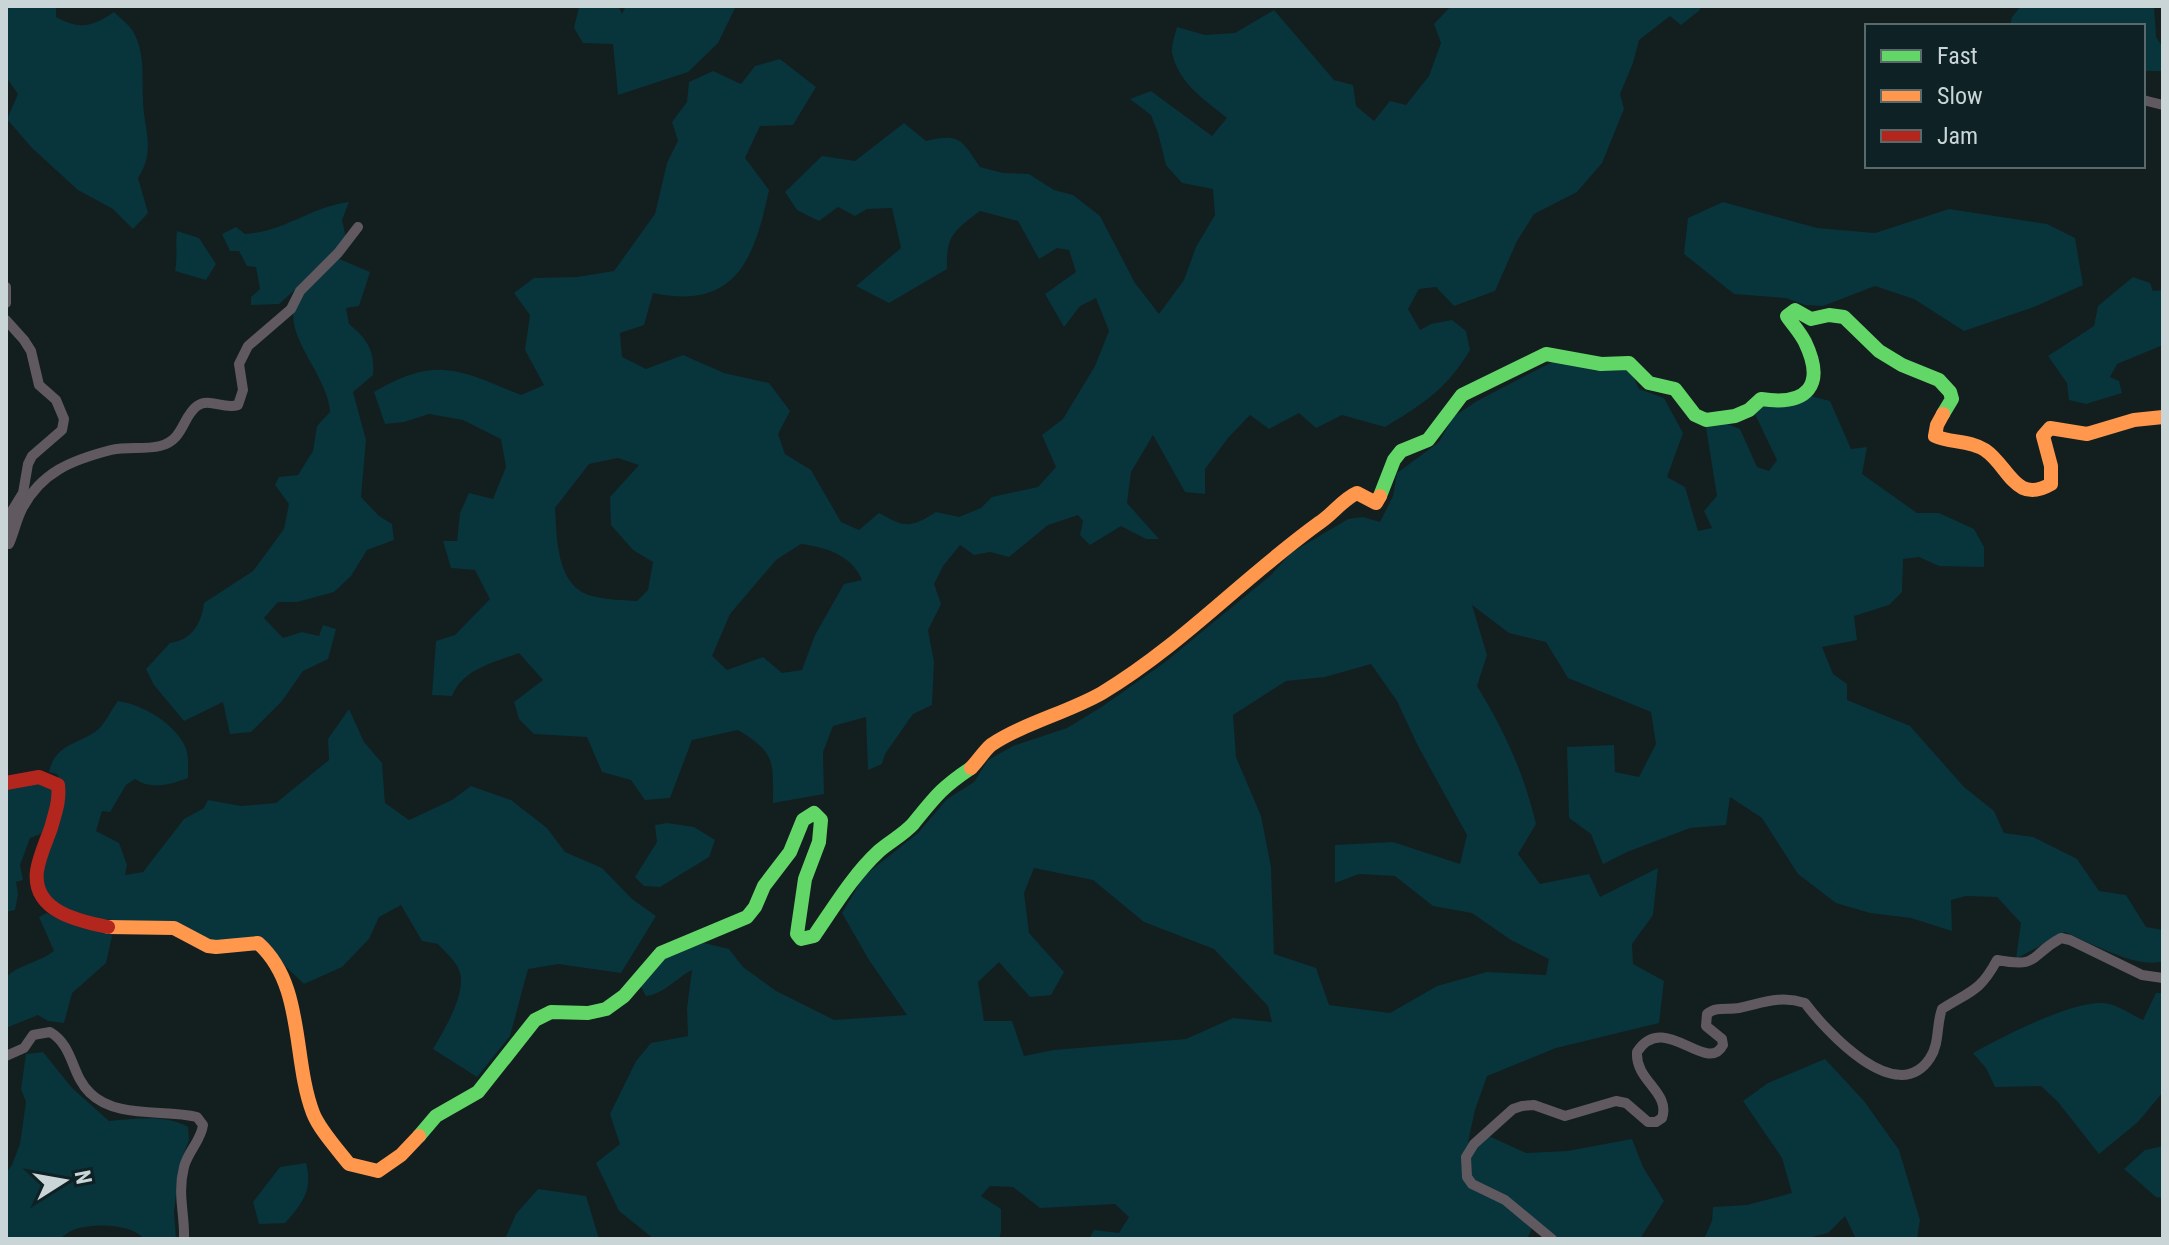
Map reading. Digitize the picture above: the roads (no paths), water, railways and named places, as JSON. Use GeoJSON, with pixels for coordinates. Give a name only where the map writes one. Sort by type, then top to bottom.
{"type":"FeatureCollection","features":[{"type":"Feature","properties":{"kind":"street"},"geometry":{"type":"LineString","coordinates":[[7,547],[23,507],[38,484],[59,468],[112,450],[166,444],[180,432],[194,408],[207,403],[227,407],[238,405],[243,390],[239,364],[248,346],[291,309],[300,291],[338,253],[358,227]]}},
{"type":"Feature","properties":{"kind":"street"},"geometry":{"type":"LineString","coordinates":[[6,287],[6,303]]}},
{"type":"Feature","properties":{"kind":"street"},"geometry":{"type":"LineString","coordinates":[[6,783],[45,776],[58,785],[60,798],[37,872],[40,893],[56,911],[95,926],[118,929],[174,928],[208,946],[258,943],[268,950],[289,996],[298,1034],[302,1076],[313,1114],[349,1164],[378,1171],[408,1152],[433,1119],[477,1093],[539,1016],[555,1010],[576,1014],[609,1008],[631,991],[661,953],[747,917],[764,886],[790,852],[803,820],[814,813],[821,820],[821,830],[805,879],[797,934],[801,939],[814,936],[858,873],[879,851],[911,826],[945,785],[972,767],[990,746],[1100,694],[1146,664],[1191,630],[1289,545],[1334,513],[1348,497],[1357,493],[1376,503],[1386,486],[1394,460],[1401,451],[1428,440],[1462,395],[1546,354],[1601,364],[1629,363],[1649,383],[1675,389],[1695,415],[1706,420],[1719,419],[1749,410],[1761,399],[1786,403],[1799,399],[1813,380],[1813,363],[1804,338],[1787,316],[1795,310],[1811,319],[1838,315],[1844,317],[1879,351],[1902,365],[1929,374],[1950,392],[1952,399],[1937,425],[1935,436],[1987,451],[2008,478],[2023,487],[2040,490],[2051,484],[2052,471],[2043,436],[2050,428],[2087,434],[2134,420],[2163,417]]}},
{"type":"Feature","properties":{"kind":"street"},"geometry":{"type":"LineString","coordinates":[[6,320],[31,351],[39,385],[56,400],[64,419],[62,430],[32,456],[28,464],[23,493],[10,514],[7,547]]}},
{"type":"Feature","properties":{"kind":"street"},"geometry":{"type":"LineString","coordinates":[[1552,1239],[1505,1200],[1472,1184],[1467,1177],[1466,1157],[1474,1144],[1513,1109],[1534,1105],[1565,1116],[1616,1101],[1626,1103],[1648,1122],[1656,1122],[1662,1118],[1663,1104],[1660,1094],[1641,1073],[1637,1052],[1651,1038],[1664,1037],[1683,1042],[1707,1055],[1720,1051],[1722,1039],[1706,1026],[1705,1021],[1713,1009],[1739,1007],[1777,998],[1805,1003],[1823,1027],[1874,1069],[1903,1075],[1917,1071],[1928,1062],[1937,1041],[1942,1009],[1974,991],[1988,977],[1997,960],[2022,964],[2032,961],[2061,938],[2142,975],[2163,978]]}},
{"type":"Feature","properties":{"kind":"street"},"geometry":{"type":"LineString","coordinates":[[6,1056],[24,1048],[33,1035],[50,1032],[66,1044],[88,1092],[107,1106],[197,1117],[203,1125],[201,1137],[185,1162],[183,1175],[181,1219],[184,1239]]}}]}
